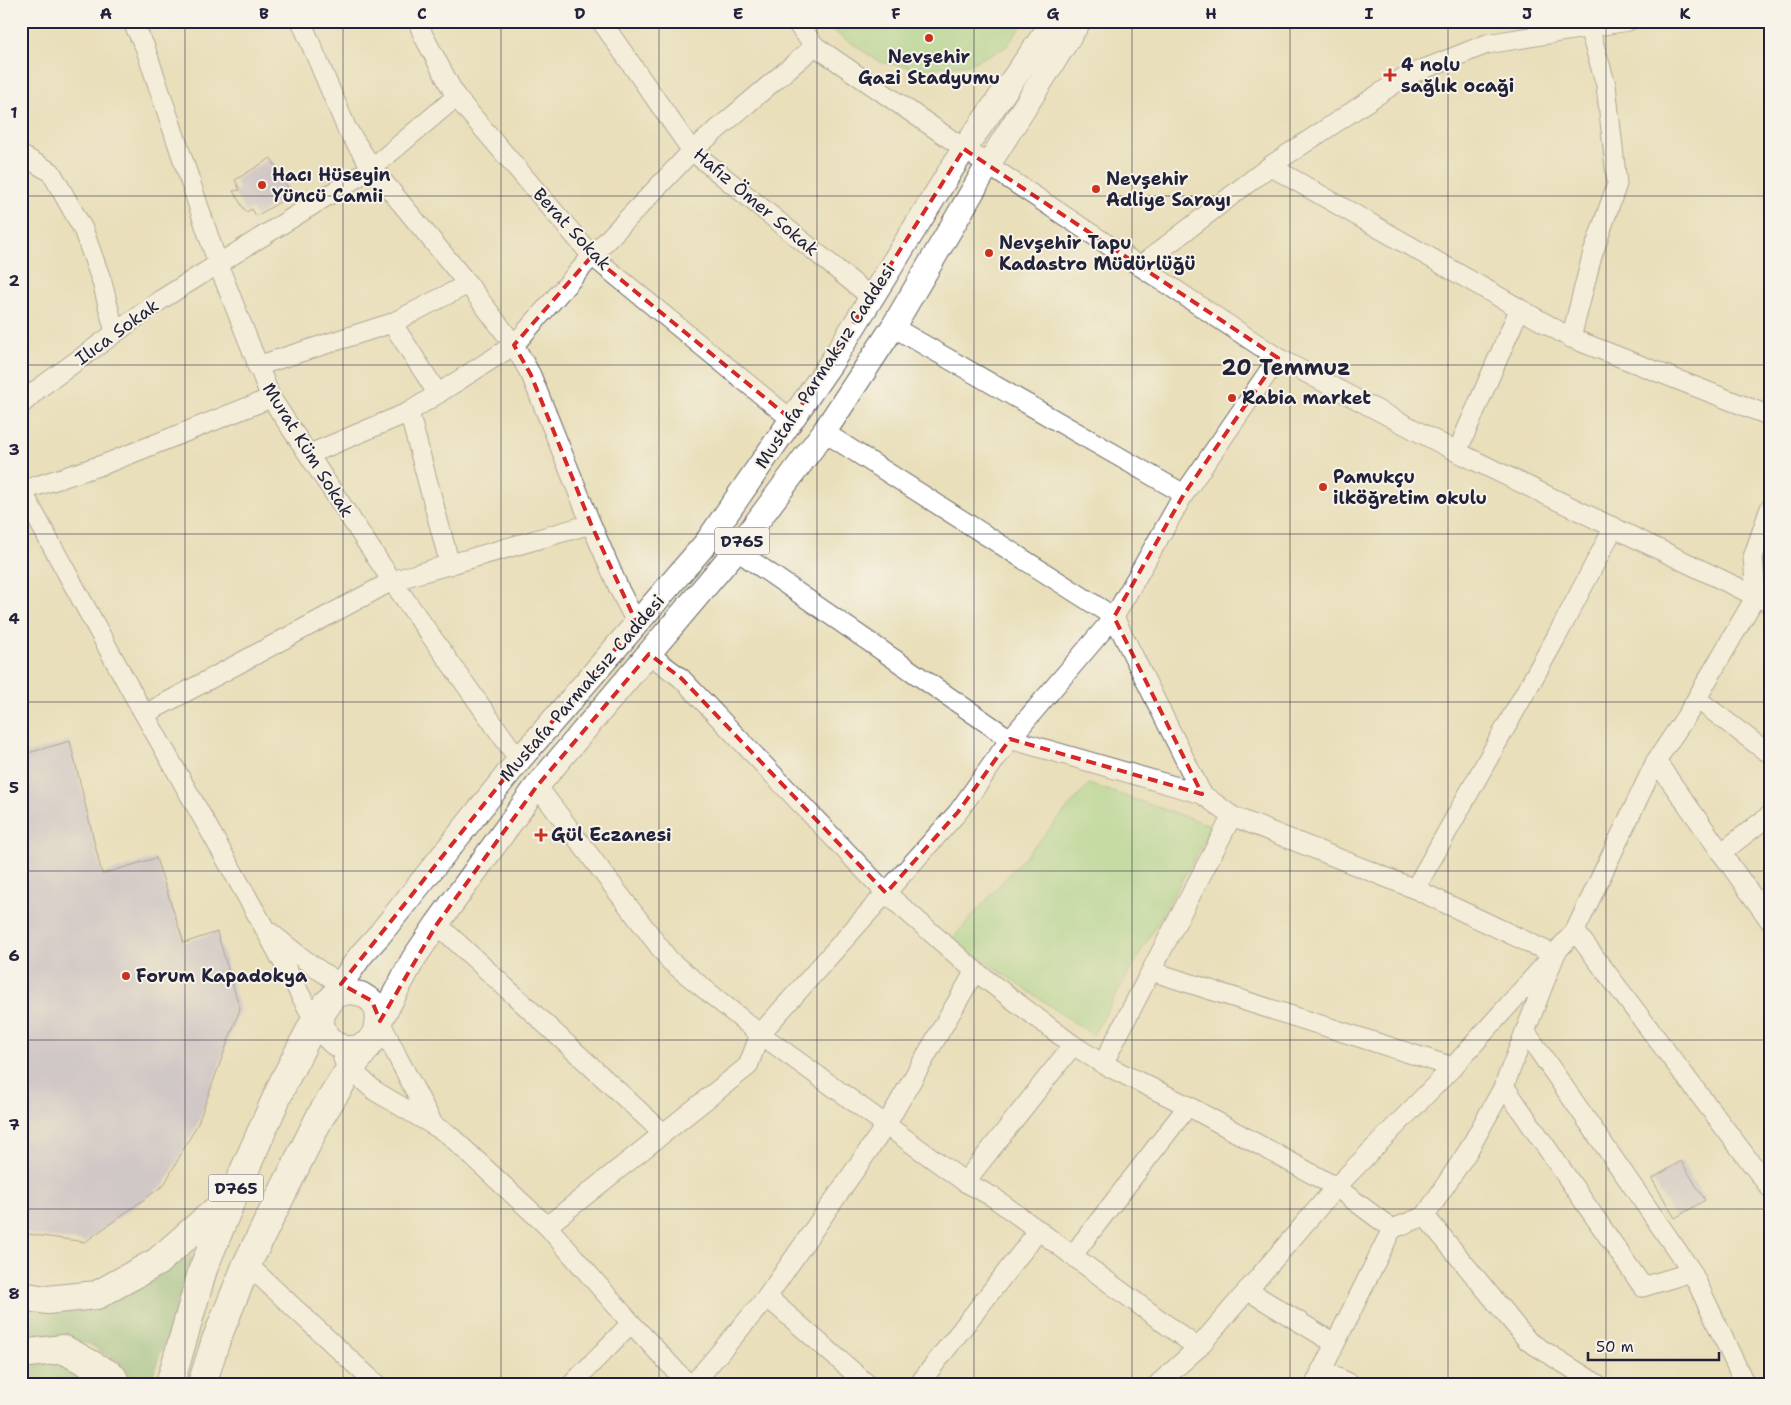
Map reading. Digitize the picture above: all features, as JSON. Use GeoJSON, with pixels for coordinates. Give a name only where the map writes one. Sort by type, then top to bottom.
{"type":"FeatureCollection","features":[{"type":"Feature","properties":{"kind":"highway","name":"Mustafa Parmaksız Caddesi"},"geometry":{"type":"LineString","coordinates":[[170,1384],[203,1269],[233,1196],[284,1081],[334,1007]]}},
{"type":"Feature","properties":{"kind":"highway","name":"D765"},"geometry":{"type":"LineString","coordinates":[[202,1384],[216,1340],[247,1264],[320,1117],[377,1023]]}},
{"type":"Feature","properties":{"kind":"highway"},"geometry":{"type":"LineString","coordinates":[[21,1296],[47,1300],[97,1295],[157,1262],[233,1196]]}},
{"type":"Feature","properties":{"kind":"highway"},"geometry":{"type":"LineString","coordinates":[[21,1354],[63,1349],[112,1376],[116,1384]]}},
{"type":"Feature","properties":{"kind":"main road","name":"Mustafa Parmaksız Caddesi"},"geometry":{"type":"LineString","coordinates":[[334,1007],[361,955],[380,934],[519,760],[706,543],[831,363],[964,149],[1054,21]]}},
{"type":"Feature","properties":{"kind":"main road","name":"Mustafa Parmaksız Caddesi"},"geometry":{"type":"LineString","coordinates":[[377,1023],[436,924],[537,786],[736,550],[824,432],[893,327],[988,166],[1079,21]]}},
{"type":"Feature","properties":{"kind":"main road"},"geometry":{"type":"LineString","coordinates":[[372,1001],[377,1023],[365,1044],[355,1048],[344,1048],[334,1043],[334,1007],[372,1001]]}},
{"type":"Feature","properties":{"kind":"street","name":"Murat Küm Sokak"},"geometry":{"type":"LineString","coordinates":[[132,21],[144,46],[218,264],[271,398],[310,454],[392,581],[519,760]]}},
{"type":"Feature","properties":{"kind":"street"},"geometry":{"type":"LineString","coordinates":[[301,21],[347,129],[372,168],[468,284],[514,345],[531,376],[591,524],[620,591],[637,624]]}},
{"type":"Feature","properties":{"kind":"street","name":"Berat Sokak"},"geometry":{"type":"LineString","coordinates":[[418,21],[422,35],[456,97],[592,256],[792,420]]}},
{"type":"Feature","properties":{"kind":"street","name":"Hafız Ömer Sokak"},"geometry":{"type":"LineString","coordinates":[[601,21],[692,151],[872,298]]}},
{"type":"Feature","properties":{"kind":"street"},"geometry":{"type":"LineString","coordinates":[[795,21],[815,46],[988,166],[1278,358],[1457,452],[1763,600]]}},
{"type":"Feature","properties":{"kind":"street"},"geometry":{"type":"LineString","coordinates":[[1140,266],[1270,166],[1406,76],[1487,44],[1589,24],[1628,21]]}},
{"type":"Feature","properties":{"kind":"street"},"geometry":{"type":"LineString","coordinates":[[1571,338],[1592,256],[1617,184],[1606,85],[1589,24]]}},
{"type":"Feature","properties":{"kind":"street"},"geometry":{"type":"LineString","coordinates":[[310,454],[409,412],[514,345],[592,256],[692,151],[815,46]]}},
{"type":"Feature","properties":{"kind":"street","name":"Ilıca Sokak"},"geometry":{"type":"LineString","coordinates":[[21,405],[38,389],[162,299],[372,168],[456,97]]}},
{"type":"Feature","properties":{"kind":"street"},"geometry":{"type":"LineString","coordinates":[[21,154],[51,172],[83,229],[102,282],[115,333]]}},
{"type":"Feature","properties":{"kind":"street"},"geometry":{"type":"LineString","coordinates":[[1270,166],[1571,338],[1770,416]]}},
{"type":"Feature","properties":{"kind":"street"},"geometry":{"type":"LineString","coordinates":[[257,366],[392,323],[468,284]]}},
{"type":"Feature","properties":{"kind":"street"},"geometry":{"type":"LineString","coordinates":[[1457,452],[1519,310]]}},
{"type":"Feature","properties":{"kind":"street"},"geometry":{"type":"LineString","coordinates":[[392,323],[438,394]]}},
{"type":"Feature","properties":{"kind":"street"},"geometry":{"type":"LineString","coordinates":[[893,327],[1184,494]]}},
{"type":"Feature","properties":{"kind":"street"},"geometry":{"type":"LineString","coordinates":[[547,1226],[662,1132],[748,1066],[760,1034],[958,812],[1010,739],[1114,617],[1184,494],[1278,358]]}},
{"type":"Feature","properties":{"kind":"street"},"geometry":{"type":"LineString","coordinates":[[271,398],[105,464],[21,490],[264,927],[308,1010],[334,1007]]}},
{"type":"Feature","properties":{"kind":"street"},"geometry":{"type":"LineString","coordinates":[[409,412],[450,565]]}},
{"type":"Feature","properties":{"kind":"street"},"geometry":{"type":"LineString","coordinates":[[824,432],[1114,617],[1202,794]]}},
{"type":"Feature","properties":{"kind":"street"},"geometry":{"type":"LineString","coordinates":[[1164,1382],[1198,1348],[1336,1187],[1453,1067],[1575,931],[1656,761],[1763,600],[1761,560],[1770,508]]}},
{"type":"Feature","properties":{"kind":"street"},"geometry":{"type":"LineString","coordinates":[[144,714],[392,581],[591,524]]}},
{"type":"Feature","properties":{"kind":"street"},"geometry":{"type":"LineString","coordinates":[[1415,889],[1558,634],[1614,527]]}},
{"type":"Feature","properties":{"kind":"street"},"geometry":{"type":"LineString","coordinates":[[736,550],[1010,739],[1202,794],[1232,816],[1415,889],[1555,955]]}},
{"type":"Feature","properties":{"kind":"street"},"geometry":{"type":"LineString","coordinates":[[650,654],[681,678],[886,893],[975,971],[1074,1045],[1103,1064],[1188,1106],[1336,1187],[1392,1229]]}},
{"type":"Feature","properties":{"kind":"street"},"geometry":{"type":"LineString","coordinates":[[1696,699],[1770,753]]}},
{"type":"Feature","properties":{"kind":"street"},"geometry":{"type":"LineString","coordinates":[[1656,761],[1770,921]]}},
{"type":"Feature","properties":{"kind":"street"},"geometry":{"type":"LineString","coordinates":[[537,786],[670,961],[760,1034],[965,1182],[994,1197],[1198,1348]]}},
{"type":"Feature","properties":{"kind":"street"},"geometry":{"type":"LineString","coordinates":[[1721,853],[1770,815]]}},
{"type":"Feature","properties":{"kind":"street"},"geometry":{"type":"LineString","coordinates":[[1103,1064],[1232,816]]}},
{"type":"Feature","properties":{"kind":"street"},"geometry":{"type":"LineString","coordinates":[[436,924],[662,1132]]}},
{"type":"Feature","properties":{"kind":"street"},"geometry":{"type":"LineString","coordinates":[[264,927],[305,960],[334,1007],[350,1069],[375,1091],[448,1134],[547,1226],[631,1323],[688,1384]]}},
{"type":"Feature","properties":{"kind":"street"},"geometry":{"type":"LineString","coordinates":[[1575,931],[1770,1188]]}},
{"type":"Feature","properties":{"kind":"street"},"geometry":{"type":"LineString","coordinates":[[1351,1384],[1318,1377],[1392,1229],[1425,1216],[1468,1152],[1504,1086],[1555,955]]}},
{"type":"Feature","properties":{"kind":"street"},"geometry":{"type":"LineString","coordinates":[[694,1384],[767,1297],[886,1125],[975,971]]}},
{"type":"Feature","properties":{"kind":"street"},"geometry":{"type":"LineString","coordinates":[[1151,971],[1453,1067]]}},
{"type":"Feature","properties":{"kind":"street"},"geometry":{"type":"LineString","coordinates":[[377,1023],[433,1124]]}},
{"type":"Feature","properties":{"kind":"street"},"geometry":{"type":"LineString","coordinates":[[1525,1031],[1692,1272],[1745,1384]]}},
{"type":"Feature","properties":{"kind":"street"},"geometry":{"type":"LineString","coordinates":[[965,1182],[1074,1045]]}},
{"type":"Feature","properties":{"kind":"street"},"geometry":{"type":"LineString","coordinates":[[1504,1086],[1643,1287],[1692,1272]]}},
{"type":"Feature","properties":{"kind":"street"},"geometry":{"type":"LineString","coordinates":[[1072,1256],[1188,1106]]}},
{"type":"Feature","properties":{"kind":"street"},"geometry":{"type":"LineString","coordinates":[[1425,1216],[1528,1340],[1597,1384]]}},
{"type":"Feature","properties":{"kind":"street"},"geometry":{"type":"LineString","coordinates":[[919,1384],[1039,1230]]}},
{"type":"Feature","properties":{"kind":"street"},"geometry":{"type":"LineString","coordinates":[[247,1264],[376,1384]]}},
{"type":"Feature","properties":{"kind":"street"},"geometry":{"type":"LineString","coordinates":[[1247,1290],[1334,1343]]}},
{"type":"Feature","properties":{"kind":"street"},"geometry":{"type":"LineString","coordinates":[[767,1297],[867,1384]]}},
{"type":"Feature","properties":{"kind":"street"},"geometry":{"type":"LineString","coordinates":[[572,1384],[631,1323]]}},
{"type":"Feature","properties":{"kind":"highlighted area"},"geometry":{"type":"Polygon","coordinates":[[[964,149],[1278,358],[1184,494],[1114,617],[1202,794],[1010,739],[958,812],[886,893],[681,678],[649,654],[537,786],[437,924],[380,1021],[372,1001],[341,984],[519,760],[637,624],[591,524],[531,375],[514,345],[592,256],[792,420],[964,149]]]}},
{"type":"Feature","properties":{"kind":"green space","name":"Nevşehir Gazi Stadyumu"},"geometry":{"type":"Polygon","coordinates":[[[825,21],[1025,21],[1006,47],[970,64],[921,69],[880,62],[832,30],[825,21]]]}},
{"type":"Feature","properties":{"kind":"green space"},"geometry":{"type":"Polygon","coordinates":[[[1089,784],[1213,826],[1093,1035],[952,939],[1089,784]]]}},
{"type":"Feature","properties":{"kind":"green space"},"geometry":{"type":"Polygon","coordinates":[[[193,1256],[150,1384],[135,1384],[118,1361],[89,1344],[61,1336],[21,1344],[21,1304],[118,1294],[193,1256]]]}},
{"type":"Feature","properties":{"kind":"green space"},"geometry":{"type":"Polygon","coordinates":[[[61,1358],[104,1384],[21,1384],[21,1369],[35,1359],[61,1358]]]}},
{"type":"Feature","properties":{"kind":"building","name":"Hacı Hüseyin Yüncü Camii"},"geometry":{"type":"Polygon","coordinates":[[[271,158],[292,195],[256,216],[252,209],[246,212],[233,191],[240,190],[235,180],[271,158]]]}},
{"type":"Feature","properties":{"kind":"building","name":"Forum Kapadokya"},"geometry":{"type":"Polygon","coordinates":[[[70,741],[102,874],[156,858],[184,943],[217,932],[240,1009],[198,1123],[164,1185],[85,1242],[21,1233],[21,755],[70,741]]]}},
{"type":"Feature","properties":{"kind":"building"},"geometry":{"type":"Polygon","coordinates":[[[1681,1161],[1705,1200],[1675,1218],[1652,1179],[1681,1161]]]}},
{"type":"Feature","properties":{"kind":"place","name":"Nevşehir Gazi Stadyumu"},"geometry":{"type":"Point","coordinates":[929,38]}},
{"type":"Feature","properties":{"kind":"place","name":"4 nolu sağlık ocaği"},"geometry":{"type":"Point","coordinates":[1390,75]}},
{"type":"Feature","properties":{"kind":"place","name":"Hacı Hüseyin Yüncü Camii"},"geometry":{"type":"Point","coordinates":[262,185]}},
{"type":"Feature","properties":{"kind":"place","name":"Nevşehir Adliye Sarayı"},"geometry":{"type":"Point","coordinates":[1096,189]}},
{"type":"Feature","properties":{"kind":"place","name":"Nevşehir Tapu Kadastro Müdürlüğü"},"geometry":{"type":"Point","coordinates":[989,253]}},
{"type":"Feature","properties":{"kind":"place","name":"Rabia market"},"geometry":{"type":"Point","coordinates":[1232,398]}},
{"type":"Feature","properties":{"kind":"place","name":"Pamukçu ilköğretim okulu"},"geometry":{"type":"Point","coordinates":[1323,487]}},
{"type":"Feature","properties":{"kind":"place","name":"Gül Eczanesi"},"geometry":{"type":"Point","coordinates":[541,835]}},
{"type":"Feature","properties":{"kind":"place","name":"Forum Kapadokya"},"geometry":{"type":"Point","coordinates":[126,976]}},
{"type":"Feature","properties":{"kind":"district","name":"20 Temmuz"},"geometry":{"type":"Point","coordinates":[1286,367]}}]}
